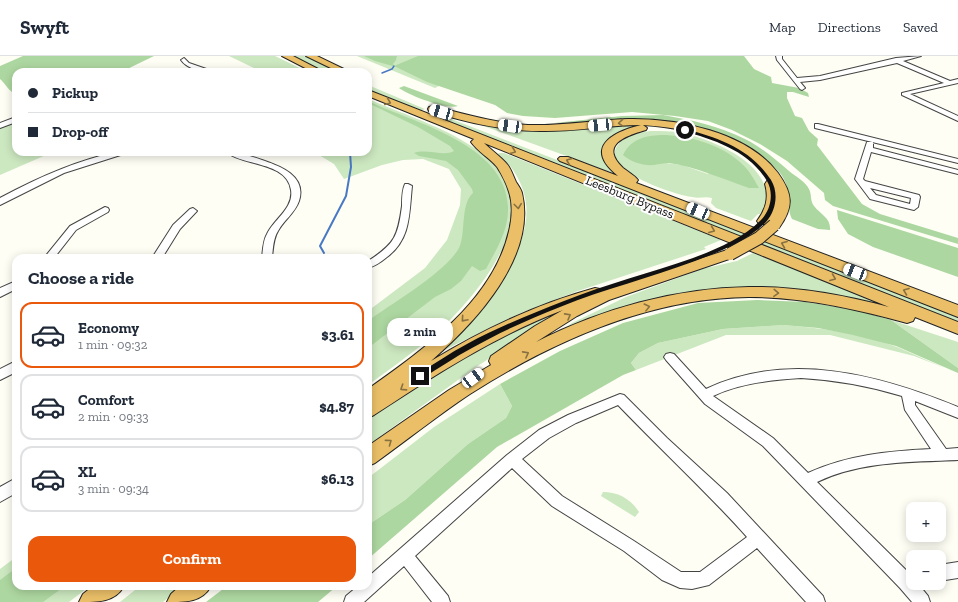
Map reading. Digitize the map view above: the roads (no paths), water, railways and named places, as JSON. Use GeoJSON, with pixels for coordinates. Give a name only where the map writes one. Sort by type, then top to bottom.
{"type":"FeatureCollection","features":[{"type":"Feature","properties":{"kind":"highway"},"geometry":{"type":"LineString","coordinates":[[286,56],[312,68]]}},
{"type":"Feature","properties":{"kind":"highway"},"geometry":{"type":"LineString","coordinates":[[310,56],[337,68]]}},
{"type":"Feature","properties":{"kind":"highway","name":"Leesburg Bypass"},"geometry":{"type":"LineString","coordinates":[[372,95],[958,328]]}},
{"type":"Feature","properties":{"kind":"highway","name":"Leesburg Bypass"},"geometry":{"type":"LineString","coordinates":[[403,96],[433,109],[958,311]]}},
{"type":"Feature","properties":{"kind":"highway"},"geometry":{"type":"LineString","coordinates":[[433,109],[466,118],[516,127],[556,128],[642,122],[669,125],[709,134],[745,150],[754,156],[772,173],[780,188],[784,202],[781,216],[769,223]]}},
{"type":"Feature","properties":{"kind":"highway"},"geometry":{"type":"LineString","coordinates":[[372,396],[417,363],[459,325],[493,283],[506,262],[515,240],[519,220],[518,198],[506,170],[488,151],[450,127]]}},
{"type":"Feature","properties":{"kind":"highway"},"geometry":{"type":"LineString","coordinates":[[372,454],[522,342],[594,301],[620,290],[755,241],[766,233],[774,196],[771,183],[763,171],[750,158],[725,143],[685,130],[656,127],[644,128],[626,132],[616,137],[610,143],[608,150],[609,159],[612,164],[626,176],[662,196],[710,216]]}},
{"type":"Feature","properties":{"kind":"highway"},"geometry":{"type":"LineString","coordinates":[[372,407],[469,346],[523,320],[569,301],[725,252]]}},
{"type":"Feature","properties":{"kind":"highway"},"geometry":{"type":"LineString","coordinates":[[410,426],[483,378],[554,340],[609,318],[640,309],[694,297],[749,292],[818,297],[881,310],[958,332]]}},
{"type":"Feature","properties":{"kind":"highway"},"geometry":{"type":"LineString","coordinates":[[91,602],[107,590]]}},
{"type":"Feature","properties":{"kind":"highway"},"geometry":{"type":"LineString","coordinates":[[179,602],[194,590]]}},
{"type":"Feature","properties":{"kind":"street"},"geometry":{"type":"LineString","coordinates":[[779,56],[779,59],[802,88]]}},
{"type":"Feature","properties":{"kind":"street"},"geometry":{"type":"LineString","coordinates":[[886,56],[958,86]]}},
{"type":"Feature","properties":{"kind":"street"},"geometry":{"type":"LineString","coordinates":[[796,80],[820,78],[918,56]]}},
{"type":"Feature","properties":{"kind":"street"},"geometry":{"type":"LineString","coordinates":[[184,60],[187,64],[200,68]]}},
{"type":"Feature","properties":{"kind":"street"},"geometry":{"type":"LineString","coordinates":[[958,81],[904,94],[958,119]]}},
{"type":"Feature","properties":{"kind":"street"},"geometry":{"type":"LineString","coordinates":[[0,126],[12,121]]}},
{"type":"Feature","properties":{"kind":"street"},"geometry":{"type":"LineString","coordinates":[[818,126],[958,162]]}},
{"type":"Feature","properties":{"kind":"street"},"geometry":{"type":"LineString","coordinates":[[862,183],[916,197],[914,207],[873,197],[862,183],[859,179],[872,139]]}},
{"type":"Feature","properties":{"kind":"street"},"geometry":{"type":"LineString","coordinates":[[868,149],[958,172]]}},
{"type":"Feature","properties":{"kind":"street"},"geometry":{"type":"LineString","coordinates":[[0,202],[50,176],[103,156]]}},
{"type":"Feature","properties":{"kind":"street"},"geometry":{"type":"LineString","coordinates":[[242,156],[280,169],[295,183],[296,196],[294,205],[270,237],[268,254]]}},
{"type":"Feature","properties":{"kind":"street"},"geometry":{"type":"LineString","coordinates":[[372,263],[398,240],[404,219],[408,186]]}},
{"type":"Feature","properties":{"kind":"street"},"geometry":{"type":"LineString","coordinates":[[52,254],[74,228],[105,210]]}},
{"type":"Feature","properties":{"kind":"street"},"geometry":{"type":"LineString","coordinates":[[159,254],[176,227],[193,211]]}},
{"type":"Feature","properties":{"kind":"street"},"geometry":{"type":"LineString","coordinates":[[0,293],[12,286]]}},
{"type":"Feature","properties":{"kind":"street"},"geometry":{"type":"LineString","coordinates":[[670,357],[705,395],[768,442],[806,481],[906,577]]}},
{"type":"Feature","properties":{"kind":"street"},"geometry":{"type":"LineString","coordinates":[[0,375],[12,368]]}},
{"type":"Feature","properties":{"kind":"street"},"geometry":{"type":"LineString","coordinates":[[705,395],[724,385],[767,376],[789,373],[838,375],[908,392],[958,413]]}},
{"type":"Feature","properties":{"kind":"street"},"geometry":{"type":"LineString","coordinates":[[908,392],[909,406],[943,455]]}},
{"type":"Feature","properties":{"kind":"street"},"geometry":{"type":"LineString","coordinates":[[372,584],[512,459],[544,434],[572,419],[620,399],[662,442],[722,498],[817,602]]}},
{"type":"Feature","properties":{"kind":"street"},"geometry":{"type":"LineString","coordinates":[[806,481],[824,471],[847,464],[891,457],[958,454]]}},
{"type":"Feature","properties":{"kind":"street"},"geometry":{"type":"LineString","coordinates":[[512,459],[557,501],[629,546],[668,574],[680,580],[692,581],[703,579],[759,537]]}},
{"type":"Feature","properties":{"kind":"street"},"geometry":{"type":"LineString","coordinates":[[0,495],[12,488]]}},
{"type":"Feature","properties":{"kind":"street"},"geometry":{"type":"LineString","coordinates":[[405,555],[442,602]]}},
{"type":"Feature","properties":{"kind":"street"},"geometry":{"type":"LineString","coordinates":[[946,572],[958,570]]}},
{"type":"Feature","properties":{"kind":"street"},"geometry":{"type":"LineString","coordinates":[[352,602],[366,590]]}},
{"type":"Feature","properties":{"kind":"street"},"geometry":{"type":"LineString","coordinates":[[915,590],[922,602]]}},
{"type":"Feature","properties":{"kind":"waterway"},"geometry":{"type":"LineString","coordinates":[[382,73],[392,69],[394,66]]}},
{"type":"Feature","properties":{"kind":"waterway"},"geometry":{"type":"LineString","coordinates":[[324,253],[320,246],[346,196],[351,167],[350,156]]}}]}
